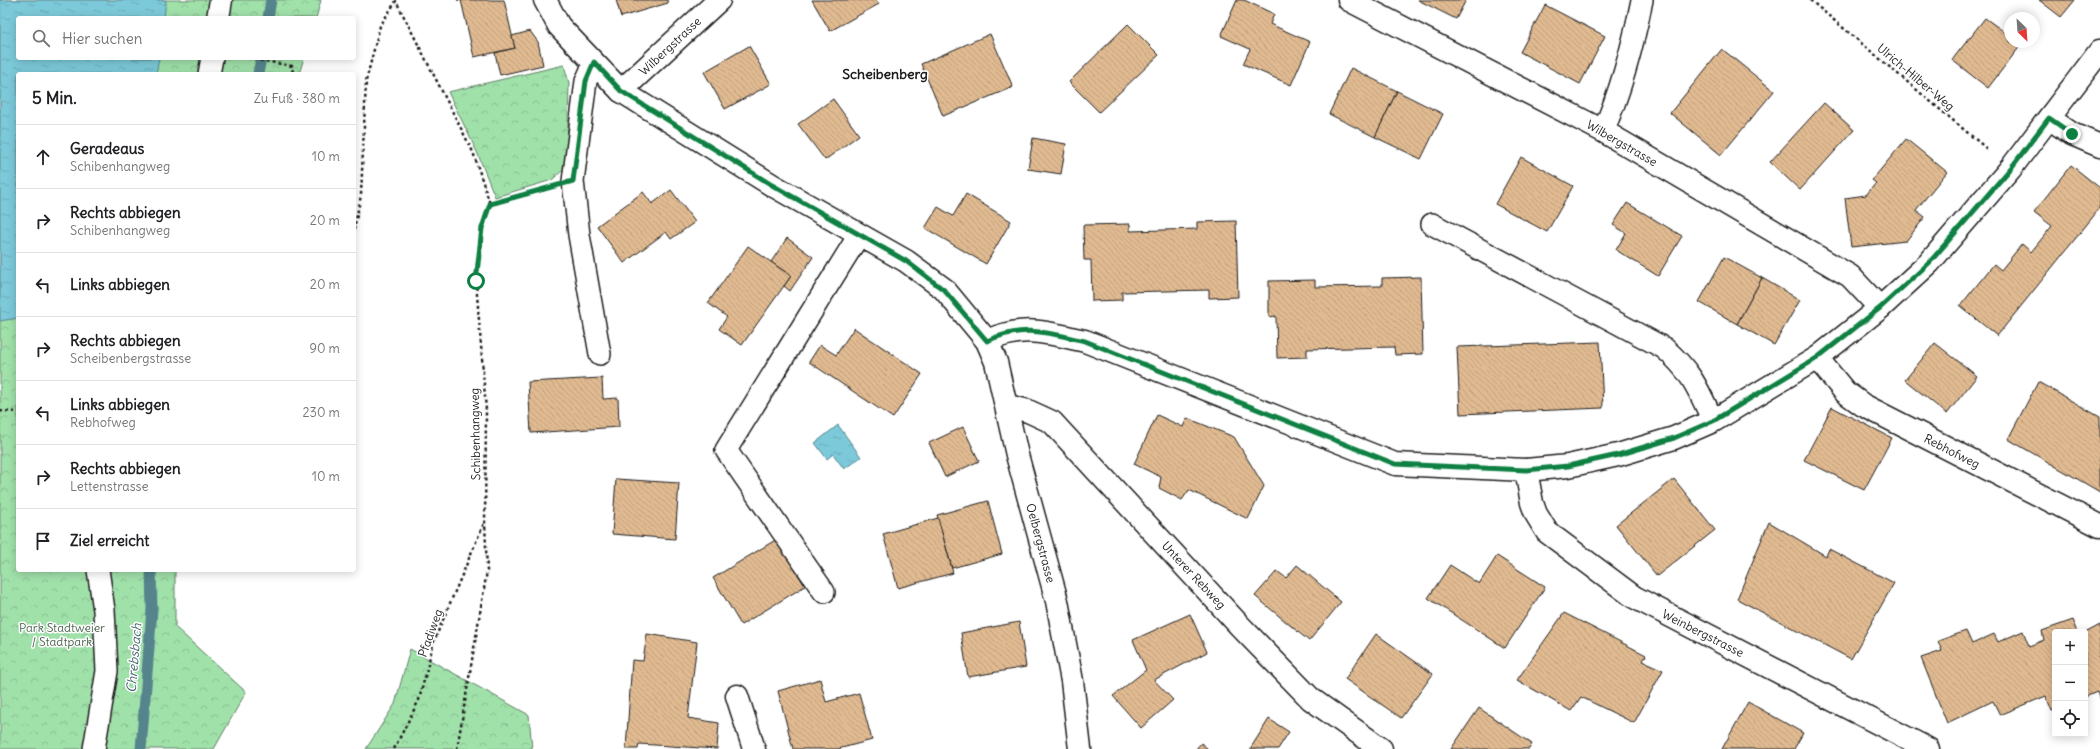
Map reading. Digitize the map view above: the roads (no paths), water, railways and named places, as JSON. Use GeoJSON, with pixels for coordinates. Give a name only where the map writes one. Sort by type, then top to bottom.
{"type":"FeatureCollection","features":[{"type":"Feature","properties":{"kind":"street"},"geometry":{"type":"LineString","coordinates":[[218,16],[221,0]]}},
{"type":"Feature","properties":{"kind":"street","name":"Oelbergstrasse"},"geometry":{"type":"LineString","coordinates":[[545,0],[559,26],[621,91],[772,185],[906,261],[944,290],[987,341],[996,362],[1008,406],[1017,455],[1056,601],[1072,681],[1080,749]]}},
{"type":"Feature","properties":{"kind":"street","name":"Wilbergstrasse"},"geometry":{"type":"LineString","coordinates":[[621,91],[719,0]]}},
{"type":"Feature","properties":{"kind":"street","name":"Wilbergstrasse"},"geometry":{"type":"LineString","coordinates":[[1349,0],[1603,131],[1850,276],[1880,308]]}},
{"type":"Feature","properties":{"kind":"street"},"geometry":{"type":"LineString","coordinates":[[987,341],[1001,334],[1022,330],[1045,332],[1085,341],[1395,464],[1526,470],[1568,466],[1618,455],[1674,438],[1713,421],[1817,358],[1880,308],[1929,263],[2011,168],[2100,51]]}},
{"type":"Feature","properties":{"kind":"street"},"geometry":{"type":"LineString","coordinates":[[2049,118],[2072,134],[2100,146]]}},
{"type":"Feature","properties":{"kind":"street","name":"Rebhofweg"},"geometry":{"type":"LineString","coordinates":[[1817,358],[1845,392],[1863,405],[2099,525]]}},
{"type":"Feature","properties":{"kind":"street","name":"Unterer Rebweg"},"geometry":{"type":"LineString","coordinates":[[1008,406],[1028,411],[1052,422],[1240,626],[1311,699],[1381,749]]}},
{"type":"Feature","properties":{"kind":"street","name":"Weinbergstrasse"},"geometry":{"type":"LineString","coordinates":[[1526,470],[1532,503],[1536,514],[1547,532],[1634,597],[1928,749]]}},
{"type":"Feature","properties":{"kind":"street"},"geometry":{"type":"LineString","coordinates":[[737,696],[754,749]]}},
{"type":"Feature","properties":{"kind":"lane"},"geometry":{"type":"LineString","coordinates":[[1603,131],[1615,104],[1632,50],[1642,0]]}},
{"type":"Feature","properties":{"kind":"lane"},"geometry":{"type":"LineString","coordinates":[[209,72],[212,60]]}},
{"type":"Feature","properties":{"kind":"lane"},"geometry":{"type":"LineString","coordinates":[[594,62],[586,81],[573,181],[579,235],[600,354]]}},
{"type":"Feature","properties":{"kind":"lane"},"geometry":{"type":"LineString","coordinates":[[1432,224],[1664,348],[1681,363],[1693,379],[1713,421]]}},
{"type":"Feature","properties":{"kind":"lane"},"geometry":{"type":"LineString","coordinates":[[824,592],[726,450],[859,235]]}},
{"type":"Feature","properties":{"kind":"lane"},"geometry":{"type":"LineString","coordinates":[[94,749],[107,671],[104,610],[98,572]]}},
{"type":"Feature","properties":{"kind":"water"},"geometry":{"type":"Polygon","coordinates":[[[0,0],[166,0],[164,16],[16,16],[16,60],[159,60],[156,72],[16,72],[16,318],[0,321],[0,0]]]}},
{"type":"Feature","properties":{"kind":"water"},"geometry":{"type":"Polygon","coordinates":[[[838,425],[861,457],[844,469],[833,454],[827,459],[815,443],[838,425]]]}},
{"type":"Feature","properties":{"kind":"waterway","name":"Chrebsbach"},"geometry":{"type":"LineString","coordinates":[[268,16],[271,0]]}},
{"type":"Feature","properties":{"kind":"waterway","name":"Chrebsbach"},"geometry":{"type":"LineString","coordinates":[[258,72],[261,60]]}},
{"type":"Feature","properties":{"kind":"waterway","name":"Chrebsbach"},"geometry":{"type":"LineString","coordinates":[[141,749],[152,609],[151,572]]}},
{"type":"Feature","properties":{"kind":"district","name":"Scheibenberg"},"geometry":{"type":"Point","coordinates":[885,74]}},
{"type":"Feature","properties":{"kind":"park label","name":"Park Stadtweier / Stadtpark"},"geometry":{"type":"Point","coordinates":[62,634]}}]}
